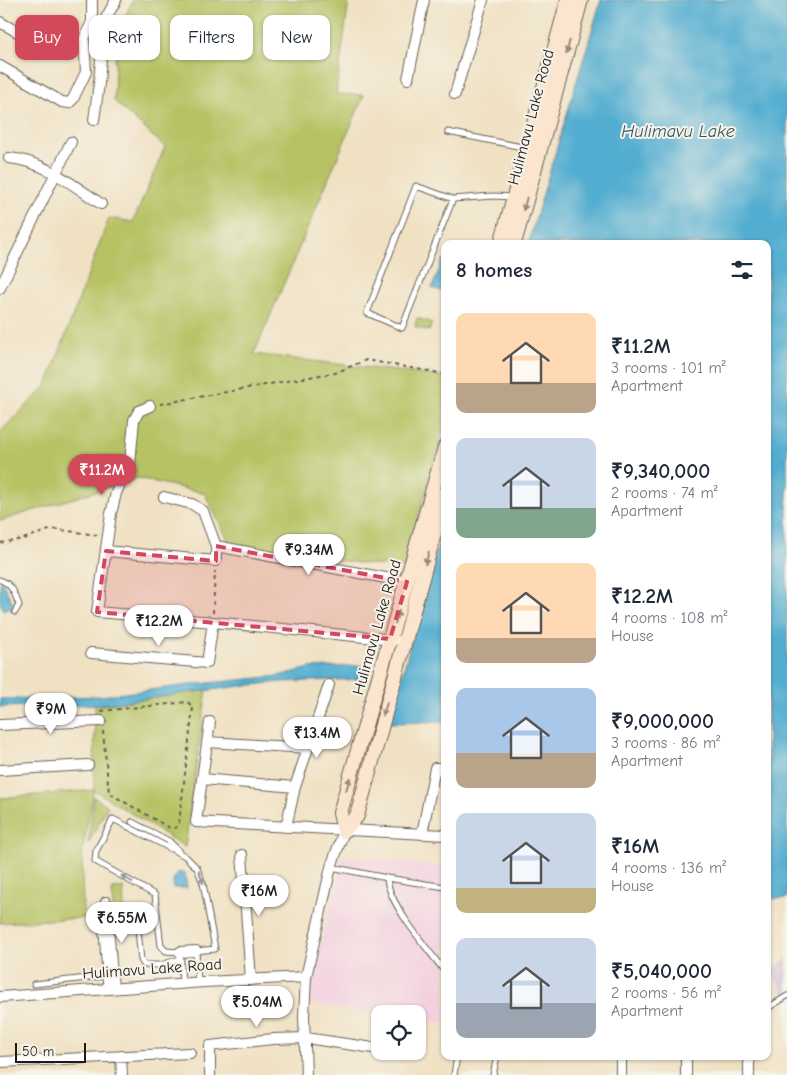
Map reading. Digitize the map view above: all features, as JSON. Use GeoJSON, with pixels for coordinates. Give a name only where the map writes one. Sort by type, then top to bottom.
{"type":"FeatureCollection","features":[{"type":"Feature","properties":{"kind":"main road","name":"Hulimavu Lake Road"},"geometry":{"type":"LineString","coordinates":[[502,240],[568,0]]}},
{"type":"Feature","properties":{"kind":"main road","name":"Hulimavu Lake Road"},"geometry":{"type":"LineString","coordinates":[[515,240],[581,0]]}},
{"type":"Feature","properties":{"kind":"main road","name":"Hulimavu Lake Road"},"geometry":{"type":"LineString","coordinates":[[397,641],[407,582],[441,461]]}},
{"type":"Feature","properties":{"kind":"main road","name":"Hulimavu Lake Road"},"geometry":{"type":"LineString","coordinates":[[344,831],[340,813],[377,684],[390,665],[441,506]]}},
{"type":"Feature","properties":{"kind":"main road"},"geometry":{"type":"LineString","coordinates":[[344,831],[357,816],[391,688],[390,665]]}},
{"type":"Feature","properties":{"kind":"street"},"geometry":{"type":"LineString","coordinates":[[0,66],[62,102],[69,103],[73,99],[86,72],[84,39],[92,22],[92,0]]}},
{"type":"Feature","properties":{"kind":"street"},"geometry":{"type":"LineString","coordinates":[[94,120],[103,34],[106,18],[116,0]]}},
{"type":"Feature","properties":{"kind":"street"},"geometry":{"type":"LineString","coordinates":[[408,79],[424,0]]}},
{"type":"Feature","properties":{"kind":"street"},"geometry":{"type":"LineString","coordinates":[[455,94],[483,0]]}},
{"type":"Feature","properties":{"kind":"street"},"geometry":{"type":"LineString","coordinates":[[0,22],[15,31]]}},
{"type":"Feature","properties":{"kind":"street"},"geometry":{"type":"LineString","coordinates":[[0,288],[71,142]]}},
{"type":"Feature","properties":{"kind":"street"},"geometry":{"type":"LineString","coordinates":[[9,158],[21,159],[56,174],[101,204]]}},
{"type":"Feature","properties":{"kind":"street"},"geometry":{"type":"LineString","coordinates":[[150,406],[139,411],[134,420],[130,463],[116,493],[110,514],[97,612],[397,641]]}},
{"type":"Feature","properties":{"kind":"street"},"geometry":{"type":"LineString","coordinates":[[106,551],[216,561],[216,546],[202,511],[198,507],[164,497]]}},
{"type":"Feature","properties":{"kind":"street"},"geometry":{"type":"LineString","coordinates":[[216,546],[407,582]]}},
{"type":"Feature","properties":{"kind":"street"},"geometry":{"type":"LineString","coordinates":[[91,653],[207,664],[213,622]]}},
{"type":"Feature","properties":{"kind":"street"},"geometry":{"type":"LineString","coordinates":[[286,827],[296,787],[328,684]]}},
{"type":"Feature","properties":{"kind":"street"},"geometry":{"type":"LineString","coordinates":[[0,725],[101,721]]}},
{"type":"Feature","properties":{"kind":"street"},"geometry":{"type":"LineString","coordinates":[[210,722],[196,822],[441,835]]}},
{"type":"Feature","properties":{"kind":"street"},"geometry":{"type":"LineString","coordinates":[[207,742],[308,748]]}},
{"type":"Feature","properties":{"kind":"street"},"geometry":{"type":"LineString","coordinates":[[0,770],[88,765]]}},
{"type":"Feature","properties":{"kind":"street"},"geometry":{"type":"LineString","coordinates":[[422,834],[435,768],[441,768]]}},
{"type":"Feature","properties":{"kind":"street"},"geometry":{"type":"LineString","coordinates":[[202,779],[296,787]]}},
{"type":"Feature","properties":{"kind":"street","name":"Hulimavu Lake Road"},"geometry":{"type":"LineString","coordinates":[[306,1075],[304,1016],[306,977],[331,867],[344,831]]}},
{"type":"Feature","properties":{"kind":"street"},"geometry":{"type":"LineString","coordinates":[[242,855],[251,980]]}},
{"type":"Feature","properties":{"kind":"street"},"geometry":{"type":"LineString","coordinates":[[106,902],[109,988]]}},
{"type":"Feature","properties":{"kind":"street"},"geometry":{"type":"LineString","coordinates":[[180,956],[196,951]]}},
{"type":"Feature","properties":{"kind":"street","name":"Hulimavu Lake Road"},"geometry":{"type":"LineString","coordinates":[[0,998],[109,988],[306,977]]}},
{"type":"Feature","properties":{"kind":"street"},"geometry":{"type":"LineString","coordinates":[[210,1075],[210,1046],[273,1038],[306,1038],[371,1048]]}},
{"type":"Feature","properties":{"kind":"street"},"geometry":{"type":"LineString","coordinates":[[0,1062],[190,1053]]}},
{"type":"Feature","properties":{"kind":"street"},"geometry":{"type":"LineString","coordinates":[[121,1056],[122,1075]]}},
{"type":"Feature","properties":{"kind":"street"},"geometry":{"type":"LineString","coordinates":[[621,1060],[621,1075]]}},
{"type":"Feature","properties":{"kind":"street"},"geometry":{"type":"LineString","coordinates":[[686,1060],[686,1075]]}},
{"type":"Feature","properties":{"kind":"street"},"geometry":{"type":"LineString","coordinates":[[749,1060],[749,1075]]}},
{"type":"Feature","properties":{"kind":"lane"},"geometry":{"type":"LineString","coordinates":[[448,132],[528,148]]}},
{"type":"Feature","properties":{"kind":"lane"},"geometry":{"type":"LineString","coordinates":[[454,198],[402,328],[367,313],[416,186],[454,198],[514,197]]}},
{"type":"Feature","properties":{"kind":"lane"},"geometry":{"type":"LineString","coordinates":[[0,580],[8,583],[15,594],[19,605],[15,612]]}},
{"type":"Feature","properties":{"kind":"lane"},"geometry":{"type":"LineString","coordinates":[[180,956],[166,951],[161,946],[155,895],[95,861],[95,854],[113,819],[185,856]]}},
{"type":"Feature","properties":{"kind":"lane"},"geometry":{"type":"LineString","coordinates":[[132,822],[169,840],[200,872],[215,948],[214,950],[196,951],[198,982]]}},
{"type":"Feature","properties":{"kind":"lane"},"geometry":{"type":"LineString","coordinates":[[331,867],[441,886]]}},
{"type":"Feature","properties":{"kind":"lane"},"geometry":{"type":"LineString","coordinates":[[387,878],[387,885],[396,904],[441,966]]}},
{"type":"Feature","properties":{"kind":"lane"},"geometry":{"type":"LineString","coordinates":[[101,918],[105,976],[109,988]]}},
{"type":"Feature","properties":{"kind":"lane"},"geometry":{"type":"LineString","coordinates":[[137,920],[141,960],[144,965],[160,964],[180,956]]}},
{"type":"Feature","properties":{"kind":"lane"},"geometry":{"type":"LineString","coordinates":[[180,956],[182,983]]}},
{"type":"Feature","properties":{"kind":"lane"},"geometry":{"type":"LineString","coordinates":[[34,984],[105,976]]}},
{"type":"Feature","properties":{"kind":"lane"},"geometry":{"type":"LineString","coordinates":[[771,1006],[787,996]]}},
{"type":"Feature","properties":{"kind":"lane"},"geometry":{"type":"LineString","coordinates":[[454,1075],[456,1060]]}},
{"type":"Feature","properties":{"kind":"lane"},"geometry":{"type":"LineString","coordinates":[[493,1075],[496,1060]]}},
{"type":"Feature","properties":{"kind":"path"},"geometry":{"type":"LineString","coordinates":[[150,406],[335,373],[366,360],[441,373]]}},
{"type":"Feature","properties":{"kind":"path"},"geometry":{"type":"LineString","coordinates":[[0,543],[23,539],[52,529],[108,536]]}},
{"type":"Feature","properties":{"kind":"path"},"geometry":{"type":"LineString","coordinates":[[213,622],[216,561]]}},
{"type":"Feature","properties":{"kind":"path"},"geometry":{"type":"LineString","coordinates":[[188,702],[193,708],[178,826],[175,828],[168,827],[109,793],[101,721],[101,711],[188,702]]}},
{"type":"Feature","properties":{"kind":"highlighted area"},"geometry":{"type":"Polygon","coordinates":[[[216,546],[407,582],[390,639],[97,612],[106,551],[216,561],[216,546]]]}},
{"type":"Feature","properties":{"kind":"shaded area"},"geometry":{"type":"Polygon","coordinates":[[[343,856],[441,866],[441,1022],[426,1020],[426,1005],[371,1005],[371,1013],[309,1004],[318,957],[343,856]]]}},
{"type":"Feature","properties":{"kind":"shaded area"},"geometry":{"type":"Polygon","coordinates":[[[787,959],[787,1000],[771,971],[771,968],[787,959]]]}},
{"type":"Feature","properties":{"kind":"green space"},"geometry":{"type":"Polygon","coordinates":[[[133,0],[349,0],[336,94],[364,95],[254,354],[441,377],[441,437],[404,568],[233,549],[204,493],[138,478],[0,521],[0,432],[47,385],[109,218],[133,222],[165,147],[114,101],[115,60],[160,60],[160,15],[126,15],[133,0]]]}},
{"type":"Feature","properties":{"kind":"green space"},"geometry":{"type":"Polygon","coordinates":[[[417,318],[432,323],[429,331],[415,327],[417,318]]]}},
{"type":"Feature","properties":{"kind":"green space"},"geometry":{"type":"Polygon","coordinates":[[[207,690],[185,847],[94,790],[95,706],[207,690]]]}},
{"type":"Feature","properties":{"kind":"green space"},"geometry":{"type":"Polygon","coordinates":[[[94,790],[82,852],[83,918],[0,923],[0,798],[94,790]]]}},
{"type":"Feature","properties":{"kind":"green space"},"geometry":{"type":"Polygon","coordinates":[[[94,797],[108,806],[88,844],[94,797]]]}},
{"type":"Feature","properties":{"kind":"green space"},"geometry":{"type":"Polygon","coordinates":[[[123,888],[125,925],[114,926],[112,889],[123,888]]]}},
{"type":"Feature","properties":{"kind":"water","name":"Hulimavu Lake"},"geometry":{"type":"Polygon","coordinates":[[[601,0],[787,0],[787,898],[771,899],[771,240],[529,240],[601,0]]]}},
{"type":"Feature","properties":{"kind":"water"},"geometry":{"type":"Polygon","coordinates":[[[441,265],[441,291],[432,288],[441,265]]]}},
{"type":"Feature","properties":{"kind":"water"},"geometry":{"type":"Polygon","coordinates":[[[441,534],[441,722],[389,723],[441,534]]]}},
{"type":"Feature","properties":{"kind":"water"},"geometry":{"type":"Polygon","coordinates":[[[2,582],[14,605],[4,610],[0,603],[0,583],[2,582]]]}},
{"type":"Feature","properties":{"kind":"water"},"geometry":{"type":"Polygon","coordinates":[[[371,665],[367,679],[281,682],[105,704],[0,707],[0,699],[101,696],[278,676],[310,668],[371,665]]]}},
{"type":"Feature","properties":{"kind":"water"},"geometry":{"type":"Polygon","coordinates":[[[185,872],[187,888],[173,888],[173,880],[177,873],[185,872]]]}}]}
